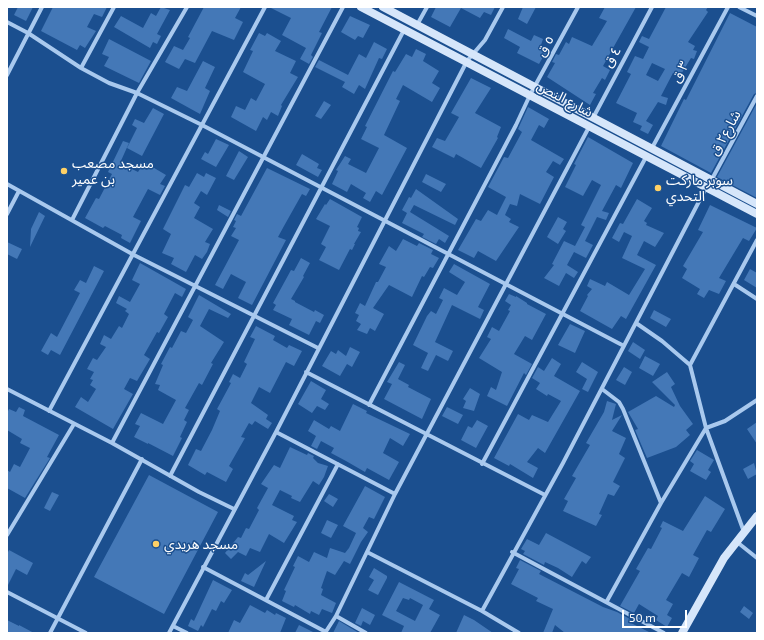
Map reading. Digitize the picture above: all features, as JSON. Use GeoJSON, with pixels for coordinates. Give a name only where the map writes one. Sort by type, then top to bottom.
{"type":"FeatureCollection","features":[{"type":"Feature","properties":{"kind":"main road","name":"شارع النص"},"geometry":{"type":"LineString","coordinates":[[361,7],[530,95],[652,148],[757,204]]}},
{"type":"Feature","properties":{"kind":"main road","name":"شارع النص"},"geometry":{"type":"LineString","coordinates":[[382,7],[535,88],[646,157],[757,214]]}},
{"type":"Feature","properties":{"kind":"main road"},"geometry":{"type":"LineString","coordinates":[[684,632],[724,558],[757,516]]}},
{"type":"Feature","properties":{"kind":"street"},"geometry":{"type":"LineString","coordinates":[[7,75],[42,7]]}},
{"type":"Feature","properties":{"kind":"street"},"geometry":{"type":"LineString","coordinates":[[81,68],[114,7]]}},
{"type":"Feature","properties":{"kind":"street"},"geometry":{"type":"LineString","coordinates":[[72,220],[137,93],[187,7]]}},
{"type":"Feature","properties":{"kind":"street"},"geometry":{"type":"LineString","coordinates":[[49,411],[134,254],[264,7]]}},
{"type":"Feature","properties":{"kind":"street"},"geometry":{"type":"LineString","coordinates":[[112,443],[343,7]]}},
{"type":"Feature","properties":{"kind":"street"},"geometry":{"type":"LineString","coordinates":[[417,25],[427,7]]}},
{"type":"Feature","properties":{"kind":"street"},"geometry":{"type":"LineString","coordinates":[[168,633],[276,432],[467,61],[485,40],[503,7]]}},
{"type":"Feature","properties":{"kind":"street","name":"٥ ق"},"geometry":{"type":"LineString","coordinates":[[369,405],[530,95],[578,7]]}},
{"type":"Feature","properties":{"kind":"street","name":"٤ ق"},"geometry":{"type":"LineString","coordinates":[[325,632],[336,616],[395,494],[652,7]]}},
{"type":"Feature","properties":{"kind":"street","name":"٣ ق"},"geometry":{"type":"LineString","coordinates":[[652,148],[728,7]]}},
{"type":"Feature","properties":{"kind":"street"},"geometry":{"type":"LineString","coordinates":[[739,7],[757,16]]}},
{"type":"Feature","properties":{"kind":"street"},"geometry":{"type":"LineString","coordinates":[[7,22],[28,33],[81,68],[109,83],[137,93],[202,125],[447,255],[562,312],[624,346]]}},
{"type":"Feature","properties":{"kind":"street"},"geometry":{"type":"LineString","coordinates":[[170,476],[404,29]]}},
{"type":"Feature","properties":{"kind":"street","name":"شارع٢ ق"},"geometry":{"type":"LineString","coordinates":[[712,179],[757,96]]}},
{"type":"Feature","properties":{"kind":"street"},"geometry":{"type":"LineString","coordinates":[[482,464],[646,157]]}},
{"type":"Feature","properties":{"kind":"street"},"geometry":{"type":"LineString","coordinates":[[7,184],[134,254],[318,348]]}},
{"type":"Feature","properties":{"kind":"street"},"geometry":{"type":"LineString","coordinates":[[482,611],[512,552],[545,495],[602,389],[706,188]]}},
{"type":"Feature","properties":{"kind":"street"},"geometry":{"type":"LineString","coordinates":[[7,214],[19,191]]}},
{"type":"Feature","properties":{"kind":"street"},"geometry":{"type":"LineString","coordinates":[[690,366],[757,240]]}},
{"type":"Feature","properties":{"kind":"street"},"geometry":{"type":"LineString","coordinates":[[734,284],[757,299]]}},
{"type":"Feature","properties":{"kind":"street"},"geometry":{"type":"LineString","coordinates":[[636,323],[662,341],[690,366],[706,428],[744,532]]}},
{"type":"Feature","properties":{"kind":"street"},"geometry":{"type":"LineString","coordinates":[[306,372],[369,405],[428,433],[482,464],[545,495]]}},
{"type":"Feature","properties":{"kind":"street"},"geometry":{"type":"LineString","coordinates":[[7,389],[112,443],[170,476],[234,509]]}},
{"type":"Feature","properties":{"kind":"street"},"geometry":{"type":"LineString","coordinates":[[602,389],[619,402],[623,409],[661,503]]}},
{"type":"Feature","properties":{"kind":"street"},"geometry":{"type":"LineString","coordinates":[[607,601],[661,503],[706,428],[725,421],[757,400]]}},
{"type":"Feature","properties":{"kind":"street"},"geometry":{"type":"LineString","coordinates":[[7,535],[74,424]]}},
{"type":"Feature","properties":{"kind":"street"},"geometry":{"type":"LineString","coordinates":[[276,432],[395,494]]}},
{"type":"Feature","properties":{"kind":"street"},"geometry":{"type":"LineString","coordinates":[[50,633],[142,459]]}},
{"type":"Feature","properties":{"kind":"street"},"geometry":{"type":"LineString","coordinates":[[266,600],[338,464]]}},
{"type":"Feature","properties":{"kind":"street"},"geometry":{"type":"LineString","coordinates":[[737,541],[757,558]]}},
{"type":"Feature","properties":{"kind":"street"},"geometry":{"type":"LineString","coordinates":[[367,552],[482,611],[519,633]]}},
{"type":"Feature","properties":{"kind":"street"},"geometry":{"type":"LineString","coordinates":[[512,552],[607,601],[664,633]]}},
{"type":"Feature","properties":{"kind":"street"},"geometry":{"type":"LineString","coordinates":[[203,567],[325,632]]}},
{"type":"Feature","properties":{"kind":"street"},"geometry":{"type":"LineString","coordinates":[[7,592],[86,633]]}},
{"type":"Feature","properties":{"kind":"street"},"geometry":{"type":"LineString","coordinates":[[336,616],[366,633]]}},
{"type":"Feature","properties":{"kind":"street"},"geometry":{"type":"LineString","coordinates":[[173,626],[187,633]]}},
{"type":"Feature","properties":{"kind":"building"},"geometry":{"type":"Polygon","coordinates":[[[18,7],[33,7],[26,21],[14,15],[18,7]]]}},
{"type":"Feature","properties":{"kind":"building"},"geometry":{"type":"Polygon","coordinates":[[[53,7],[107,7],[102,17],[94,14],[87,27],[96,31],[85,48],[80,45],[77,50],[41,31],[53,7]]]}},
{"type":"Feature","properties":{"kind":"building"},"geometry":{"type":"Polygon","coordinates":[[[161,7],[170,10],[157,34],[161,36],[157,44],[153,42],[150,48],[114,27],[121,16],[143,28],[151,13],[156,16],[161,7]]]}},
{"type":"Feature","properties":{"kind":"building"},"geometry":{"type":"Polygon","coordinates":[[[204,7],[241,7],[235,18],[243,22],[234,40],[212,31],[195,63],[185,59],[179,69],[165,62],[174,46],[183,50],[190,38],[188,37],[204,7]]]}},
{"type":"Feature","properties":{"kind":"building"},"geometry":{"type":"Polygon","coordinates":[[[269,7],[332,7],[319,32],[322,33],[311,55],[313,57],[309,64],[300,59],[306,48],[282,35],[291,18],[269,7]]]}},
{"type":"Feature","properties":{"kind":"building"},"geometry":{"type":"Polygon","coordinates":[[[436,7],[495,7],[491,15],[484,12],[480,18],[461,8],[450,27],[431,17],[436,7]]]}},
{"type":"Feature","properties":{"kind":"building"},"geometry":{"type":"Polygon","coordinates":[[[523,7],[536,7],[527,24],[518,19],[523,7]]]}},
{"type":"Feature","properties":{"kind":"building"},"geometry":{"type":"Polygon","coordinates":[[[605,7],[636,7],[603,66],[610,70],[605,80],[602,78],[593,93],[596,94],[590,105],[547,77],[555,63],[552,62],[556,54],[559,55],[566,42],[569,44],[572,37],[592,46],[607,21],[599,18],[605,7]]]}},
{"type":"Feature","properties":{"kind":"building"},"geometry":{"type":"Polygon","coordinates":[[[666,7],[708,7],[706,10],[708,12],[688,42],[695,46],[693,50],[697,51],[694,59],[691,58],[680,76],[673,73],[661,96],[668,98],[666,105],[658,102],[646,121],[653,125],[648,134],[640,130],[642,126],[633,122],[637,113],[616,103],[631,74],[627,72],[635,56],[643,59],[649,47],[639,42],[642,36],[649,39],[666,7]],[[652,63],[646,75],[658,81],[665,69],[652,63]]]}},
{"type":"Feature","properties":{"kind":"building"},"geometry":{"type":"Polygon","coordinates":[[[730,13],[757,27],[757,93],[754,94],[711,173],[661,146],[684,99],[686,100],[730,13]]]}},
{"type":"Feature","properties":{"kind":"building"},"geometry":{"type":"Polygon","coordinates":[[[350,16],[370,25],[363,38],[358,36],[355,40],[341,32],[350,16]]]}},
{"type":"Feature","properties":{"kind":"building"},"geometry":{"type":"Polygon","coordinates":[[[508,29],[531,41],[534,35],[543,39],[541,45],[550,51],[546,59],[543,57],[539,64],[517,53],[520,47],[504,38],[508,29]]]}},
{"type":"Feature","properties":{"kind":"building"},"geometry":{"type":"Polygon","coordinates":[[[259,33],[265,36],[267,33],[281,41],[275,51],[296,61],[290,73],[298,77],[281,105],[282,106],[278,116],[271,112],[267,120],[263,117],[256,131],[231,117],[236,106],[245,110],[251,98],[256,101],[265,84],[243,72],[253,51],[250,50],[259,33]]]}},
{"type":"Feature","properties":{"kind":"building"},"geometry":{"type":"Polygon","coordinates":[[[109,39],[151,61],[139,83],[104,66],[109,57],[102,54],[109,39]]]}},
{"type":"Feature","properties":{"kind":"building"},"geometry":{"type":"Polygon","coordinates":[[[374,42],[387,49],[382,59],[379,58],[365,89],[359,85],[354,94],[342,87],[345,82],[315,67],[319,60],[348,75],[359,54],[366,58],[374,42]]]}},
{"type":"Feature","properties":{"kind":"building"},"geometry":{"type":"Polygon","coordinates":[[[416,49],[426,54],[423,61],[439,71],[432,83],[440,88],[432,102],[403,85],[396,99],[400,101],[384,135],[407,148],[382,195],[376,191],[370,202],[363,198],[366,193],[351,184],[347,192],[332,184],[338,171],[336,170],[345,156],[351,159],[348,164],[366,173],[379,148],[361,139],[367,127],[365,126],[393,71],[395,72],[406,54],[412,57],[416,49]]]}},
{"type":"Feature","properties":{"kind":"building"},"geometry":{"type":"Polygon","coordinates":[[[203,61],[215,67],[205,88],[210,91],[200,114],[171,98],[177,87],[187,91],[203,61]]]}},
{"type":"Feature","properties":{"kind":"building"},"geometry":{"type":"Polygon","coordinates":[[[471,78],[491,88],[475,113],[501,127],[497,137],[498,138],[481,168],[456,154],[454,158],[432,147],[437,138],[445,141],[459,117],[451,113],[471,78]]]}},
{"type":"Feature","properties":{"kind":"building"},"geometry":{"type":"Polygon","coordinates":[[[324,101],[331,105],[321,119],[315,116],[324,101]]]}},
{"type":"Feature","properties":{"kind":"building"},"geometry":{"type":"Polygon","coordinates":[[[757,103],[757,198],[717,177],[757,103]]]}},
{"type":"Feature","properties":{"kind":"building"},"geometry":{"type":"Polygon","coordinates":[[[528,107],[549,119],[544,128],[539,125],[531,140],[564,159],[560,165],[553,161],[546,172],[554,177],[540,204],[520,194],[517,206],[510,204],[505,215],[511,219],[509,222],[519,227],[496,261],[478,251],[474,258],[458,250],[476,219],[481,221],[488,210],[497,215],[506,197],[488,187],[504,157],[508,158],[522,132],[518,129],[528,107]]]}},
{"type":"Feature","properties":{"kind":"building"},"geometry":{"type":"Polygon","coordinates":[[[153,108],[164,114],[142,156],[127,148],[137,128],[132,125],[135,119],[144,123],[153,108]]]}},
{"type":"Feature","properties":{"kind":"building"},"geometry":{"type":"Polygon","coordinates":[[[588,137],[633,163],[621,188],[616,185],[602,211],[609,213],[606,220],[597,217],[585,241],[593,245],[586,258],[574,252],[567,265],[578,272],[574,278],[566,273],[559,286],[544,278],[554,265],[552,264],[564,241],[575,246],[585,227],[581,225],[601,185],[592,180],[583,196],[565,187],[576,165],[574,164],[588,137]]]}},
{"type":"Feature","properties":{"kind":"building"},"geometry":{"type":"Polygon","coordinates":[[[216,139],[229,145],[216,167],[201,159],[205,152],[208,154],[216,139]]]}},
{"type":"Feature","properties":{"kind":"building"},"geometry":{"type":"Polygon","coordinates":[[[123,141],[129,143],[120,163],[138,172],[144,162],[166,175],[160,184],[165,186],[160,195],[148,189],[133,217],[141,221],[130,243],[121,238],[122,235],[105,226],[103,228],[85,218],[96,198],[99,199],[112,174],[108,172],[123,141]]]}},
{"type":"Feature","properties":{"kind":"building"},"geometry":{"type":"Polygon","coordinates":[[[239,151],[248,157],[234,180],[226,176],[239,151]]]}},
{"type":"Feature","properties":{"kind":"building"},"geometry":{"type":"Polygon","coordinates":[[[302,154],[319,164],[317,168],[322,170],[318,177],[296,165],[302,154]]]}},
{"type":"Feature","properties":{"kind":"building"},"geometry":{"type":"Polygon","coordinates":[[[267,168],[310,189],[306,196],[302,194],[278,237],[286,240],[252,305],[238,298],[246,282],[231,274],[223,289],[215,285],[239,240],[231,236],[236,228],[233,227],[236,221],[234,220],[237,214],[241,216],[267,168]]]}},
{"type":"Feature","properties":{"kind":"building"},"geometry":{"type":"Polygon","coordinates":[[[197,173],[204,177],[206,173],[216,178],[207,195],[201,191],[194,203],[200,207],[194,218],[213,229],[205,242],[210,244],[207,252],[202,259],[195,255],[186,272],[171,264],[174,258],[162,253],[171,234],[163,229],[185,185],[189,187],[197,173]]]}},
{"type":"Feature","properties":{"kind":"building"},"geometry":{"type":"Polygon","coordinates":[[[426,174],[446,184],[441,192],[422,182],[426,174]]]}},
{"type":"Feature","properties":{"kind":"building"},"geometry":{"type":"Polygon","coordinates":[[[416,189],[458,219],[455,225],[414,205],[410,212],[449,236],[445,243],[439,239],[436,244],[422,237],[424,234],[402,223],[407,213],[402,210],[409,197],[411,198],[416,189]]]}},
{"type":"Feature","properties":{"kind":"building"},"geometry":{"type":"Polygon","coordinates":[[[330,199],[362,217],[357,227],[359,228],[358,231],[361,232],[352,250],[350,249],[339,270],[319,260],[326,247],[321,244],[330,226],[316,219],[325,204],[326,205],[330,199]]]}},
{"type":"Feature","properties":{"kind":"building"},"geometry":{"type":"Polygon","coordinates":[[[637,199],[652,208],[644,221],[647,223],[646,225],[664,233],[655,247],[644,241],[637,255],[656,265],[626,319],[621,316],[612,329],[580,311],[588,296],[587,295],[592,289],[587,286],[590,279],[605,286],[607,282],[629,295],[645,269],[622,258],[632,236],[624,232],[619,242],[612,238],[620,223],[623,224],[637,199]]]}},
{"type":"Feature","properties":{"kind":"building"},"geometry":{"type":"Polygon","coordinates":[[[219,205],[231,211],[228,217],[217,210],[219,205]]]}},
{"type":"Feature","properties":{"kind":"building"},"geometry":{"type":"Polygon","coordinates":[[[710,205],[757,228],[749,241],[743,238],[719,278],[726,281],[719,294],[709,290],[704,298],[697,294],[700,289],[682,278],[687,269],[683,266],[703,232],[698,230],[710,205]]]}},
{"type":"Feature","properties":{"kind":"building"},"geometry":{"type":"Polygon","coordinates":[[[39,212],[45,216],[30,247],[31,229],[39,212]]]}},
{"type":"Feature","properties":{"kind":"building"},"geometry":{"type":"Polygon","coordinates":[[[558,217],[567,222],[563,229],[566,231],[558,244],[547,237],[558,217]]]}},
{"type":"Feature","properties":{"kind":"building"},"geometry":{"type":"Polygon","coordinates":[[[403,239],[417,246],[419,243],[433,250],[431,254],[439,258],[433,268],[430,267],[424,277],[422,276],[412,297],[389,285],[373,308],[384,314],[375,331],[370,328],[367,334],[357,330],[361,324],[356,321],[359,315],[355,313],[360,303],[365,306],[376,282],[378,282],[386,267],[379,264],[389,246],[396,251],[403,239]]]}},
{"type":"Feature","properties":{"kind":"building"},"geometry":{"type":"Polygon","coordinates":[[[7,242],[22,249],[17,259],[7,254],[7,242]]]}},
{"type":"Feature","properties":{"kind":"building"},"geometry":{"type":"Polygon","coordinates":[[[301,258],[310,263],[303,276],[304,277],[291,299],[314,312],[315,310],[324,315],[320,323],[316,321],[309,335],[289,325],[292,319],[273,310],[276,305],[273,303],[291,270],[294,271],[301,258]]]}},
{"type":"Feature","properties":{"kind":"building"},"geometry":{"type":"Polygon","coordinates":[[[140,263],[186,289],[182,297],[175,293],[164,314],[168,317],[159,333],[157,332],[144,355],[150,359],[137,381],[130,378],[124,389],[133,394],[113,429],[75,407],[81,397],[88,402],[96,389],[90,385],[93,380],[90,379],[94,372],[87,369],[93,358],[97,360],[106,347],[100,344],[104,335],[111,339],[119,326],[122,328],[129,314],[125,311],[127,309],[116,303],[119,296],[130,302],[140,284],[132,280],[140,263]]]}},
{"type":"Feature","properties":{"kind":"building"},"geometry":{"type":"Polygon","coordinates":[[[454,264],[490,284],[478,307],[484,310],[480,319],[452,305],[435,342],[453,351],[448,361],[436,355],[428,371],[421,368],[428,353],[413,345],[427,316],[431,311],[436,314],[443,300],[439,298],[444,288],[457,295],[465,282],[449,272],[454,264]]]}},
{"type":"Feature","properties":{"kind":"building"},"geometry":{"type":"Polygon","coordinates":[[[94,266],[104,271],[60,355],[51,350],[48,355],[41,351],[51,333],[57,337],[80,293],[74,290],[80,280],[86,283],[94,266]]]}},
{"type":"Feature","properties":{"kind":"building"},"geometry":{"type":"Polygon","coordinates":[[[750,269],[757,273],[757,288],[744,280],[750,269]]]}},
{"type":"Feature","properties":{"kind":"building"},"geometry":{"type":"Polygon","coordinates":[[[509,294],[516,296],[527,304],[546,314],[532,340],[525,336],[514,354],[532,364],[526,375],[524,373],[507,406],[487,396],[491,387],[496,390],[502,372],[479,358],[491,339],[487,337],[492,327],[499,331],[510,311],[508,310],[511,305],[505,301],[509,294]]]}},
{"type":"Feature","properties":{"kind":"building"},"geometry":{"type":"Polygon","coordinates":[[[199,295],[231,314],[228,318],[209,309],[200,326],[224,342],[211,363],[213,364],[202,385],[199,383],[185,408],[189,410],[184,420],[187,422],[180,437],[182,438],[173,456],[134,437],[140,426],[135,424],[141,413],[163,424],[176,400],[158,390],[160,385],[155,384],[163,365],[161,364],[170,347],[172,348],[181,331],[186,333],[193,320],[188,317],[199,295]]]}},
{"type":"Feature","properties":{"kind":"building"},"geometry":{"type":"Polygon","coordinates":[[[654,310],[671,319],[666,327],[650,318],[654,310]]]}},
{"type":"Feature","properties":{"kind":"building"},"geometry":{"type":"Polygon","coordinates":[[[570,324],[585,331],[575,353],[558,345],[570,324]]]}},
{"type":"Feature","properties":{"kind":"building"},"geometry":{"type":"Polygon","coordinates":[[[256,326],[275,336],[273,340],[287,348],[289,345],[302,351],[294,366],[286,362],[270,393],[259,387],[251,403],[268,415],[266,419],[272,423],[268,429],[255,421],[252,425],[249,423],[241,437],[245,438],[229,466],[233,469],[226,482],[207,472],[205,475],[188,465],[196,449],[201,451],[212,430],[220,411],[217,409],[231,383],[229,382],[233,374],[240,378],[247,364],[244,362],[255,339],[250,337],[256,326]]]}},
{"type":"Feature","properties":{"kind":"building"},"geometry":{"type":"Polygon","coordinates":[[[633,342],[645,350],[640,359],[628,351],[633,342]]]}},
{"type":"Feature","properties":{"kind":"building"},"geometry":{"type":"Polygon","coordinates":[[[350,347],[360,352],[352,367],[347,364],[340,376],[322,366],[331,351],[336,354],[338,350],[346,356],[350,347]]]}},
{"type":"Feature","properties":{"kind":"building"},"geometry":{"type":"Polygon","coordinates":[[[645,356],[660,364],[653,376],[639,368],[645,356]]]}},
{"type":"Feature","properties":{"kind":"building"},"geometry":{"type":"Polygon","coordinates":[[[552,358],[561,364],[554,376],[580,391],[545,453],[538,448],[527,462],[538,468],[533,478],[510,464],[509,466],[494,458],[518,414],[529,420],[532,415],[548,422],[561,401],[548,394],[547,396],[536,389],[540,383],[532,378],[538,367],[544,371],[552,358]]]}},
{"type":"Feature","properties":{"kind":"building"},"geometry":{"type":"Polygon","coordinates":[[[399,362],[405,365],[398,379],[409,385],[408,387],[431,399],[422,419],[384,399],[392,384],[387,382],[399,362]]]}},
{"type":"Feature","properties":{"kind":"building"},"geometry":{"type":"Polygon","coordinates":[[[582,362],[598,372],[588,392],[582,389],[587,379],[576,372],[582,362]]]}},
{"type":"Feature","properties":{"kind":"building"},"geometry":{"type":"Polygon","coordinates":[[[624,367],[632,372],[625,385],[616,380],[624,367]]]}},
{"type":"Feature","properties":{"kind":"building"},"geometry":{"type":"Polygon","coordinates":[[[667,372],[675,384],[671,387],[680,406],[693,424],[686,430],[690,435],[676,447],[647,458],[635,430],[638,429],[628,412],[656,396],[674,407],[675,405],[652,382],[667,372]]]}},
{"type":"Feature","properties":{"kind":"building"},"geometry":{"type":"Polygon","coordinates":[[[311,381],[326,390],[321,399],[329,404],[325,410],[317,406],[312,413],[298,404],[311,381]]]}},
{"type":"Feature","properties":{"kind":"building"},"geometry":{"type":"Polygon","coordinates":[[[470,388],[480,394],[474,411],[463,408],[466,401],[463,399],[470,388]]]}},
{"type":"Feature","properties":{"kind":"building"},"geometry":{"type":"Polygon","coordinates":[[[607,401],[616,404],[612,420],[622,415],[612,431],[626,438],[619,454],[625,458],[613,482],[620,486],[614,496],[608,494],[599,514],[602,515],[596,526],[563,511],[568,501],[564,499],[576,478],[572,476],[590,445],[586,443],[604,412],[607,401]]]}},
{"type":"Feature","properties":{"kind":"building"},"geometry":{"type":"Polygon","coordinates":[[[353,404],[367,411],[366,413],[410,434],[403,446],[390,438],[383,453],[399,462],[389,480],[367,468],[365,472],[331,453],[334,448],[321,441],[317,449],[311,446],[316,436],[308,431],[314,420],[329,429],[331,426],[340,431],[353,404]]]}},
{"type":"Feature","properties":{"kind":"building"},"geometry":{"type":"Polygon","coordinates":[[[19,407],[25,410],[23,416],[59,435],[47,457],[50,458],[25,498],[7,488],[7,470],[10,472],[14,464],[20,467],[30,448],[20,443],[22,439],[7,430],[7,413],[9,409],[16,412],[19,407]]]}},
{"type":"Feature","properties":{"kind":"building"},"geometry":{"type":"Polygon","coordinates":[[[447,407],[463,415],[458,424],[442,416],[447,407]]]}},
{"type":"Feature","properties":{"kind":"building"},"geometry":{"type":"Polygon","coordinates":[[[477,420],[488,426],[476,448],[461,440],[468,426],[472,428],[477,420]]]}},
{"type":"Feature","properties":{"kind":"building"},"geometry":{"type":"Polygon","coordinates":[[[757,422],[757,444],[747,429],[757,422]]]}},
{"type":"Feature","properties":{"kind":"building"},"geometry":{"type":"Polygon","coordinates":[[[290,447],[307,455],[308,453],[314,456],[313,458],[318,463],[328,466],[324,477],[319,485],[313,481],[300,502],[291,498],[292,496],[280,490],[272,505],[294,516],[292,520],[297,522],[284,543],[269,534],[260,552],[250,548],[246,556],[238,552],[231,559],[225,553],[238,537],[241,538],[246,528],[249,529],[259,510],[257,508],[268,488],[261,484],[274,465],[280,468],[290,447]]]}},
{"type":"Feature","properties":{"kind":"building"},"geometry":{"type":"Polygon","coordinates":[[[697,450],[714,460],[708,470],[711,472],[706,480],[690,471],[694,464],[690,461],[697,450]]]}},
{"type":"Feature","properties":{"kind":"building"},"geometry":{"type":"Polygon","coordinates":[[[754,463],[757,474],[748,479],[743,469],[754,463]]]}},
{"type":"Feature","properties":{"kind":"building","name":"مسجد هريدي"},"geometry":{"type":"Polygon","coordinates":[[[149,475],[218,512],[164,614],[94,577],[149,475]]]}},
{"type":"Feature","properties":{"kind":"building"},"geometry":{"type":"Polygon","coordinates":[[[365,486],[385,497],[374,519],[369,517],[363,528],[368,532],[350,564],[344,561],[335,575],[327,571],[321,588],[323,589],[321,595],[336,603],[332,613],[322,609],[319,615],[311,611],[310,614],[295,605],[294,607],[282,601],[286,591],[284,590],[295,567],[293,566],[298,556],[309,562],[314,552],[327,558],[330,548],[345,553],[349,548],[356,533],[343,526],[365,486]]]}},
{"type":"Feature","properties":{"kind":"building"},"geometry":{"type":"Polygon","coordinates":[[[52,492],[59,495],[50,511],[44,508],[52,492]]]}},
{"type":"Feature","properties":{"kind":"building"},"geometry":{"type":"Polygon","coordinates":[[[329,494],[338,499],[333,507],[324,501],[329,494]]]}},
{"type":"Feature","properties":{"kind":"building"},"geometry":{"type":"Polygon","coordinates":[[[705,496],[725,509],[711,532],[707,530],[693,555],[699,558],[689,577],[682,573],[666,600],[673,604],[667,615],[672,618],[667,627],[656,620],[658,616],[639,604],[634,613],[620,606],[640,571],[636,569],[648,548],[651,549],[662,528],[660,527],[663,521],[683,531],[705,496]]]}},
{"type":"Feature","properties":{"kind":"building"},"geometry":{"type":"Polygon","coordinates":[[[327,520],[338,525],[331,538],[321,533],[327,520]]]}},
{"type":"Feature","properties":{"kind":"building"},"geometry":{"type":"Polygon","coordinates":[[[546,533],[591,557],[586,564],[582,561],[572,577],[558,568],[545,562],[544,565],[523,554],[525,551],[521,549],[527,539],[539,545],[546,533]]]}},
{"type":"Feature","properties":{"kind":"building"},"geometry":{"type":"Polygon","coordinates":[[[9,550],[33,563],[27,575],[16,569],[7,587],[7,554],[9,550]]]}},
{"type":"Feature","properties":{"kind":"building"},"geometry":{"type":"Polygon","coordinates":[[[520,560],[541,571],[539,574],[603,607],[617,612],[630,619],[631,623],[651,633],[565,633],[555,625],[552,633],[543,633],[553,609],[536,601],[538,598],[511,584],[519,569],[516,568],[520,560]]]}},
{"type":"Feature","properties":{"kind":"building"},"geometry":{"type":"Polygon","coordinates":[[[266,561],[254,587],[241,581],[245,573],[248,575],[266,561]]]}},
{"type":"Feature","properties":{"kind":"building"},"geometry":{"type":"Polygon","coordinates":[[[374,568],[387,576],[378,595],[368,590],[374,580],[369,577],[374,568]]]}},
{"type":"Feature","properties":{"kind":"building"},"geometry":{"type":"Polygon","coordinates":[[[213,580],[232,590],[224,603],[221,601],[216,611],[212,609],[203,627],[201,625],[198,631],[188,626],[191,619],[194,621],[213,580]]]}},
{"type":"Feature","properties":{"kind":"building"},"geometry":{"type":"Polygon","coordinates":[[[399,582],[434,600],[429,609],[440,615],[430,633],[401,633],[404,626],[382,615],[399,582]],[[403,598],[396,611],[415,621],[423,605],[410,598],[409,600],[403,598]]]}},
{"type":"Feature","properties":{"kind":"building"},"geometry":{"type":"Polygon","coordinates":[[[250,605],[265,613],[267,610],[275,615],[276,613],[286,618],[280,633],[228,633],[234,620],[240,623],[250,605]]]}},
{"type":"Feature","properties":{"kind":"building"},"geometry":{"type":"Polygon","coordinates":[[[744,606],[753,613],[749,619],[740,612],[744,606]]]}},
{"type":"Feature","properties":{"kind":"building"},"geometry":{"type":"Polygon","coordinates":[[[362,608],[375,615],[370,625],[363,621],[361,626],[355,623],[362,608]]]}},
{"type":"Feature","properties":{"kind":"building"},"geometry":{"type":"Polygon","coordinates":[[[464,615],[474,620],[493,633],[456,633],[464,615]]]}},
{"type":"Feature","properties":{"kind":"building"},"geometry":{"type":"Polygon","coordinates":[[[7,620],[19,625],[34,633],[7,633],[7,620]]]}},
{"type":"Feature","properties":{"kind":"building"},"geometry":{"type":"Polygon","coordinates":[[[339,621],[359,633],[333,633],[339,621]]]}},
{"type":"Feature","properties":{"kind":"building"},"geometry":{"type":"Polygon","coordinates":[[[299,625],[315,633],[295,633],[299,625]]]}},
{"type":"Feature","properties":{"kind":"place","name":"مسجد مصعب بن عمير"},"geometry":{"type":"Point","coordinates":[64,171]}},
{"type":"Feature","properties":{"kind":"place","name":"سوبر ماركت التحدي"},"geometry":{"type":"Point","coordinates":[658,188]}},
{"type":"Feature","properties":{"kind":"place","name":"مسجد هريدي"},"geometry":{"type":"Point","coordinates":[156,544]}}]}
